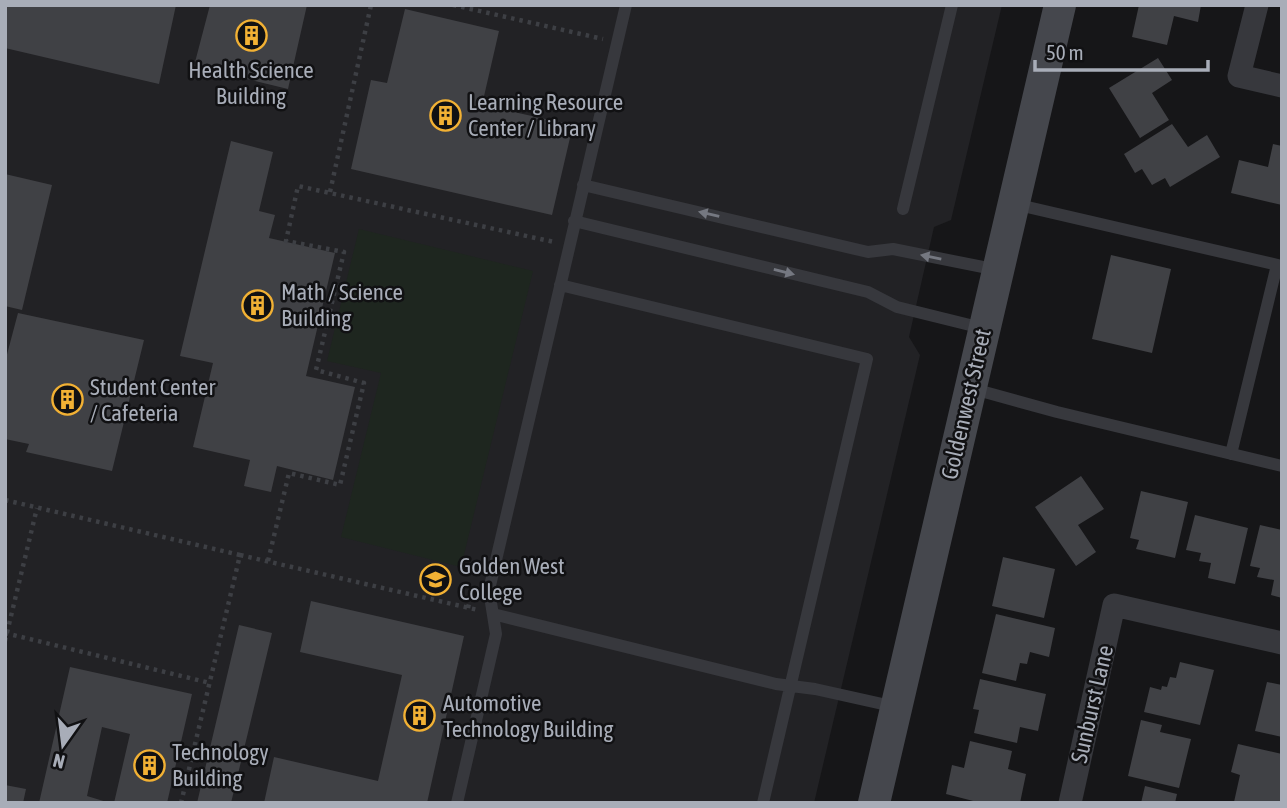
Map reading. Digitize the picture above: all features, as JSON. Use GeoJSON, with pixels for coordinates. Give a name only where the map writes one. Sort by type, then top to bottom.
{"type":"FeatureCollection","features":[{"type":"Feature","properties":{"kind":"main road","name":"Goldenwest Street"},"geometry":{"type":"LineString","coordinates":[[874,803],[1060,5]]}},
{"type":"Feature","properties":{"kind":"street"},"geometry":{"type":"LineString","coordinates":[[1258,5],[1239,76],[1282,86]]}},
{"type":"Feature","properties":{"kind":"street","name":"Sunburst Lane"},"geometry":{"type":"LineString","coordinates":[[1070,803],[1114,605],[1282,643]]}},
{"type":"Feature","properties":{"kind":"lane"},"geometry":{"type":"LineString","coordinates":[[457,803],[496,634],[489,590],[626,5]]}},
{"type":"Feature","properties":{"kind":"lane"},"geometry":{"type":"LineString","coordinates":[[903,209],[952,5]]}},
{"type":"Feature","properties":{"kind":"lane"},"geometry":{"type":"LineString","coordinates":[[583,185],[868,252],[893,250],[998,270]]}},
{"type":"Feature","properties":{"kind":"lane"},"geometry":{"type":"LineString","coordinates":[[1014,204],[1279,265],[1231,454]]}},
{"type":"Feature","properties":{"kind":"lane"},"geometry":{"type":"LineString","coordinates":[[574,221],[868,292],[897,307],[984,329]]}},
{"type":"Feature","properties":{"kind":"lane"},"geometry":{"type":"LineString","coordinates":[[560,285],[867,359],[763,803]]}},
{"type":"Feature","properties":{"kind":"lane"},"geometry":{"type":"LineString","coordinates":[[970,388],[1056,412],[1282,466]]}},
{"type":"Feature","properties":{"kind":"lane"},"geometry":{"type":"LineString","coordinates":[[493,614],[775,684],[792,685],[897,707]]}},
{"type":"Feature","properties":{"kind":"path"},"geometry":{"type":"LineString","coordinates":[[330,192],[371,5]]}},
{"type":"Feature","properties":{"kind":"path"},"geometry":{"type":"LineString","coordinates":[[453,5],[607,40]]}},
{"type":"Feature","properties":{"kind":"path"},"geometry":{"type":"LineString","coordinates":[[268,561],[289,473],[340,485],[363,383],[316,370],[344,252],[286,241],[298,186],[555,243]]}},
{"type":"Feature","properties":{"kind":"path"},"geometry":{"type":"LineString","coordinates":[[5,500],[493,614]]}},
{"type":"Feature","properties":{"kind":"path"},"geometry":{"type":"LineString","coordinates":[[5,641],[37,508]]}},
{"type":"Feature","properties":{"kind":"path"},"geometry":{"type":"LineString","coordinates":[[181,803],[240,555]]}},
{"type":"Feature","properties":{"kind":"path"},"geometry":{"type":"LineString","coordinates":[[6,633],[210,683]]}},
{"type":"Feature","properties":{"kind":"shaded area","name":"Golden West College"},"geometry":{"type":"Polygon","coordinates":[[[5,5],[1002,5],[951,220],[934,227],[909,337],[920,355],[814,803],[5,803],[5,5]]]}},
{"type":"Feature","properties":{"kind":"shaded area"},"geometry":{"type":"Polygon","coordinates":[[[359,229],[533,271],[461,567],[341,537],[381,373],[327,361],[359,229]]]}},
{"type":"Feature","properties":{"kind":"building"},"geometry":{"type":"Polygon","coordinates":[[[5,5],[176,5],[159,84],[5,48],[5,5]]]}},
{"type":"Feature","properties":{"kind":"building","name":"Health Science Building"},"geometry":{"type":"Polygon","coordinates":[[[210,5],[307,5],[288,89],[194,66],[210,5]]]}},
{"type":"Feature","properties":{"kind":"building"},"geometry":{"type":"Polygon","coordinates":[[[1139,5],[1201,5],[1198,22],[1174,16],[1167,45],[1132,37],[1139,5]]]}},
{"type":"Feature","properties":{"kind":"building","name":"Learning Resource Center / Library"},"geometry":{"type":"Polygon","coordinates":[[[405,9],[499,31],[482,105],[573,125],[552,215],[351,169],[371,80],[387,83],[405,9]]]}},
{"type":"Feature","properties":{"kind":"building"},"geometry":{"type":"Polygon","coordinates":[[[1158,58],[1172,80],[1152,93],[1169,120],[1140,138],[1109,88],[1158,58]]]}},
{"type":"Feature","properties":{"kind":"building"},"geometry":{"type":"Polygon","coordinates":[[[1172,124],[1188,147],[1207,135],[1220,157],[1170,187],[1165,178],[1152,185],[1142,169],[1135,173],[1124,154],[1172,124]]]}},
{"type":"Feature","properties":{"kind":"building","name":"Math / Science Building"},"geometry":{"type":"Polygon","coordinates":[[[231,141],[273,152],[259,211],[275,215],[269,238],[335,253],[306,376],[355,387],[333,480],[277,466],[271,492],[244,486],[250,460],[193,447],[213,363],[180,356],[231,141]]]}},
{"type":"Feature","properties":{"kind":"building"},"geometry":{"type":"Polygon","coordinates":[[[1273,144],[1282,146],[1282,205],[1231,193],[1239,160],[1268,167],[1273,144]]]}},
{"type":"Feature","properties":{"kind":"building"},"geometry":{"type":"Polygon","coordinates":[[[5,174],[52,185],[22,310],[5,306],[5,174]]]}},
{"type":"Feature","properties":{"kind":"building"},"geometry":{"type":"Polygon","coordinates":[[[1111,255],[1171,269],[1152,353],[1092,339],[1111,255]]]}},
{"type":"Feature","properties":{"kind":"building","name":"Student Center / Cafeteria"},"geometry":{"type":"Polygon","coordinates":[[[18,313],[144,340],[112,471],[26,452],[29,444],[5,439],[5,362],[18,313]]]}},
{"type":"Feature","properties":{"kind":"building"},"geometry":{"type":"Polygon","coordinates":[[[1081,476],[1104,509],[1078,525],[1096,552],[1076,566],[1035,507],[1081,476]]]}},
{"type":"Feature","properties":{"kind":"building"},"geometry":{"type":"Polygon","coordinates":[[[1141,491],[1188,502],[1175,558],[1136,549],[1139,540],[1130,538],[1141,491]]]}},
{"type":"Feature","properties":{"kind":"building"},"geometry":{"type":"Polygon","coordinates":[[[1195,515],[1248,528],[1235,584],[1208,578],[1211,563],[1199,561],[1201,553],[1186,550],[1195,515]]]}},
{"type":"Feature","properties":{"kind":"building"},"geometry":{"type":"Polygon","coordinates":[[[1260,525],[1282,530],[1282,598],[1271,595],[1274,580],[1257,577],[1260,568],[1250,566],[1260,525]]]}},
{"type":"Feature","properties":{"kind":"building"},"geometry":{"type":"Polygon","coordinates":[[[1003,557],[1055,569],[1044,618],[992,606],[1003,557]]]}},
{"type":"Feature","properties":{"kind":"building","name":"Automotive Technology Building"},"geometry":{"type":"Polygon","coordinates":[[[311,601],[464,636],[427,803],[264,803],[274,757],[378,781],[402,675],[300,652],[311,601]]]}},
{"type":"Feature","properties":{"kind":"building"},"geometry":{"type":"Polygon","coordinates":[[[996,614],[1055,628],[1049,657],[1030,652],[1027,664],[1020,663],[1016,681],[982,673],[996,614]]]}},
{"type":"Feature","properties":{"kind":"building"},"geometry":{"type":"Polygon","coordinates":[[[239,625],[272,633],[231,803],[197,803],[239,625]]]}},
{"type":"Feature","properties":{"kind":"building"},"geometry":{"type":"Polygon","coordinates":[[[1180,662],[1214,670],[1200,725],[1144,712],[1150,687],[1161,690],[1162,686],[1167,687],[1170,677],[1176,678],[1180,662]]]}},
{"type":"Feature","properties":{"kind":"building","name":"Technology Building"},"geometry":{"type":"Polygon","coordinates":[[[70,667],[192,694],[167,803],[114,803],[130,734],[102,727],[87,796],[110,803],[39,803],[70,667]]]}},
{"type":"Feature","properties":{"kind":"building"},"geometry":{"type":"Polygon","coordinates":[[[980,679],[1046,694],[1038,731],[1020,727],[1017,743],[974,733],[979,710],[973,709],[980,679]]]}},
{"type":"Feature","properties":{"kind":"building"},"geometry":{"type":"Polygon","coordinates":[[[1267,682],[1282,685],[1282,737],[1255,731],[1267,682]]]}},
{"type":"Feature","properties":{"kind":"building"},"geometry":{"type":"Polygon","coordinates":[[[1141,720],[1162,725],[1160,732],[1191,739],[1179,788],[1128,776],[1141,720]]]}},
{"type":"Feature","properties":{"kind":"building"},"geometry":{"type":"Polygon","coordinates":[[[970,741],[1012,751],[1008,769],[1026,774],[1020,803],[981,803],[946,794],[952,765],[964,768],[970,741]]]}},
{"type":"Feature","properties":{"kind":"building"},"geometry":{"type":"Polygon","coordinates":[[[1238,744],[1282,754],[1280,803],[1234,802],[1240,775],[1231,772],[1238,744]]]}},
{"type":"Feature","properties":{"kind":"building"},"geometry":{"type":"Polygon","coordinates":[[[5,785],[26,789],[23,803],[5,803],[5,785]]]}},
{"type":"Feature","properties":{"kind":"building"},"geometry":{"type":"Polygon","coordinates":[[[1145,786],[1177,794],[1175,803],[1141,803],[1145,786]]]}},
{"type":"Feature","properties":{"kind":"place","name":"Health Science Building"},"geometry":{"type":"Point","coordinates":[251,36]}},
{"type":"Feature","properties":{"kind":"place","name":"Learning Resource Center / Library"},"geometry":{"type":"Point","coordinates":[445,115]}},
{"type":"Feature","properties":{"kind":"place","name":"Math / Science Building"},"geometry":{"type":"Point","coordinates":[258,305]}},
{"type":"Feature","properties":{"kind":"place","name":"Student Center / Cafeteria"},"geometry":{"type":"Point","coordinates":[67,400]}},
{"type":"Feature","properties":{"kind":"place","name":"Golden West College"},"geometry":{"type":"Point","coordinates":[436,579]}},
{"type":"Feature","properties":{"kind":"place","name":"Automotive Technology Building"},"geometry":{"type":"Point","coordinates":[420,716]}},
{"type":"Feature","properties":{"kind":"place","name":"Technology Building"},"geometry":{"type":"Point","coordinates":[149,765]}}]}
